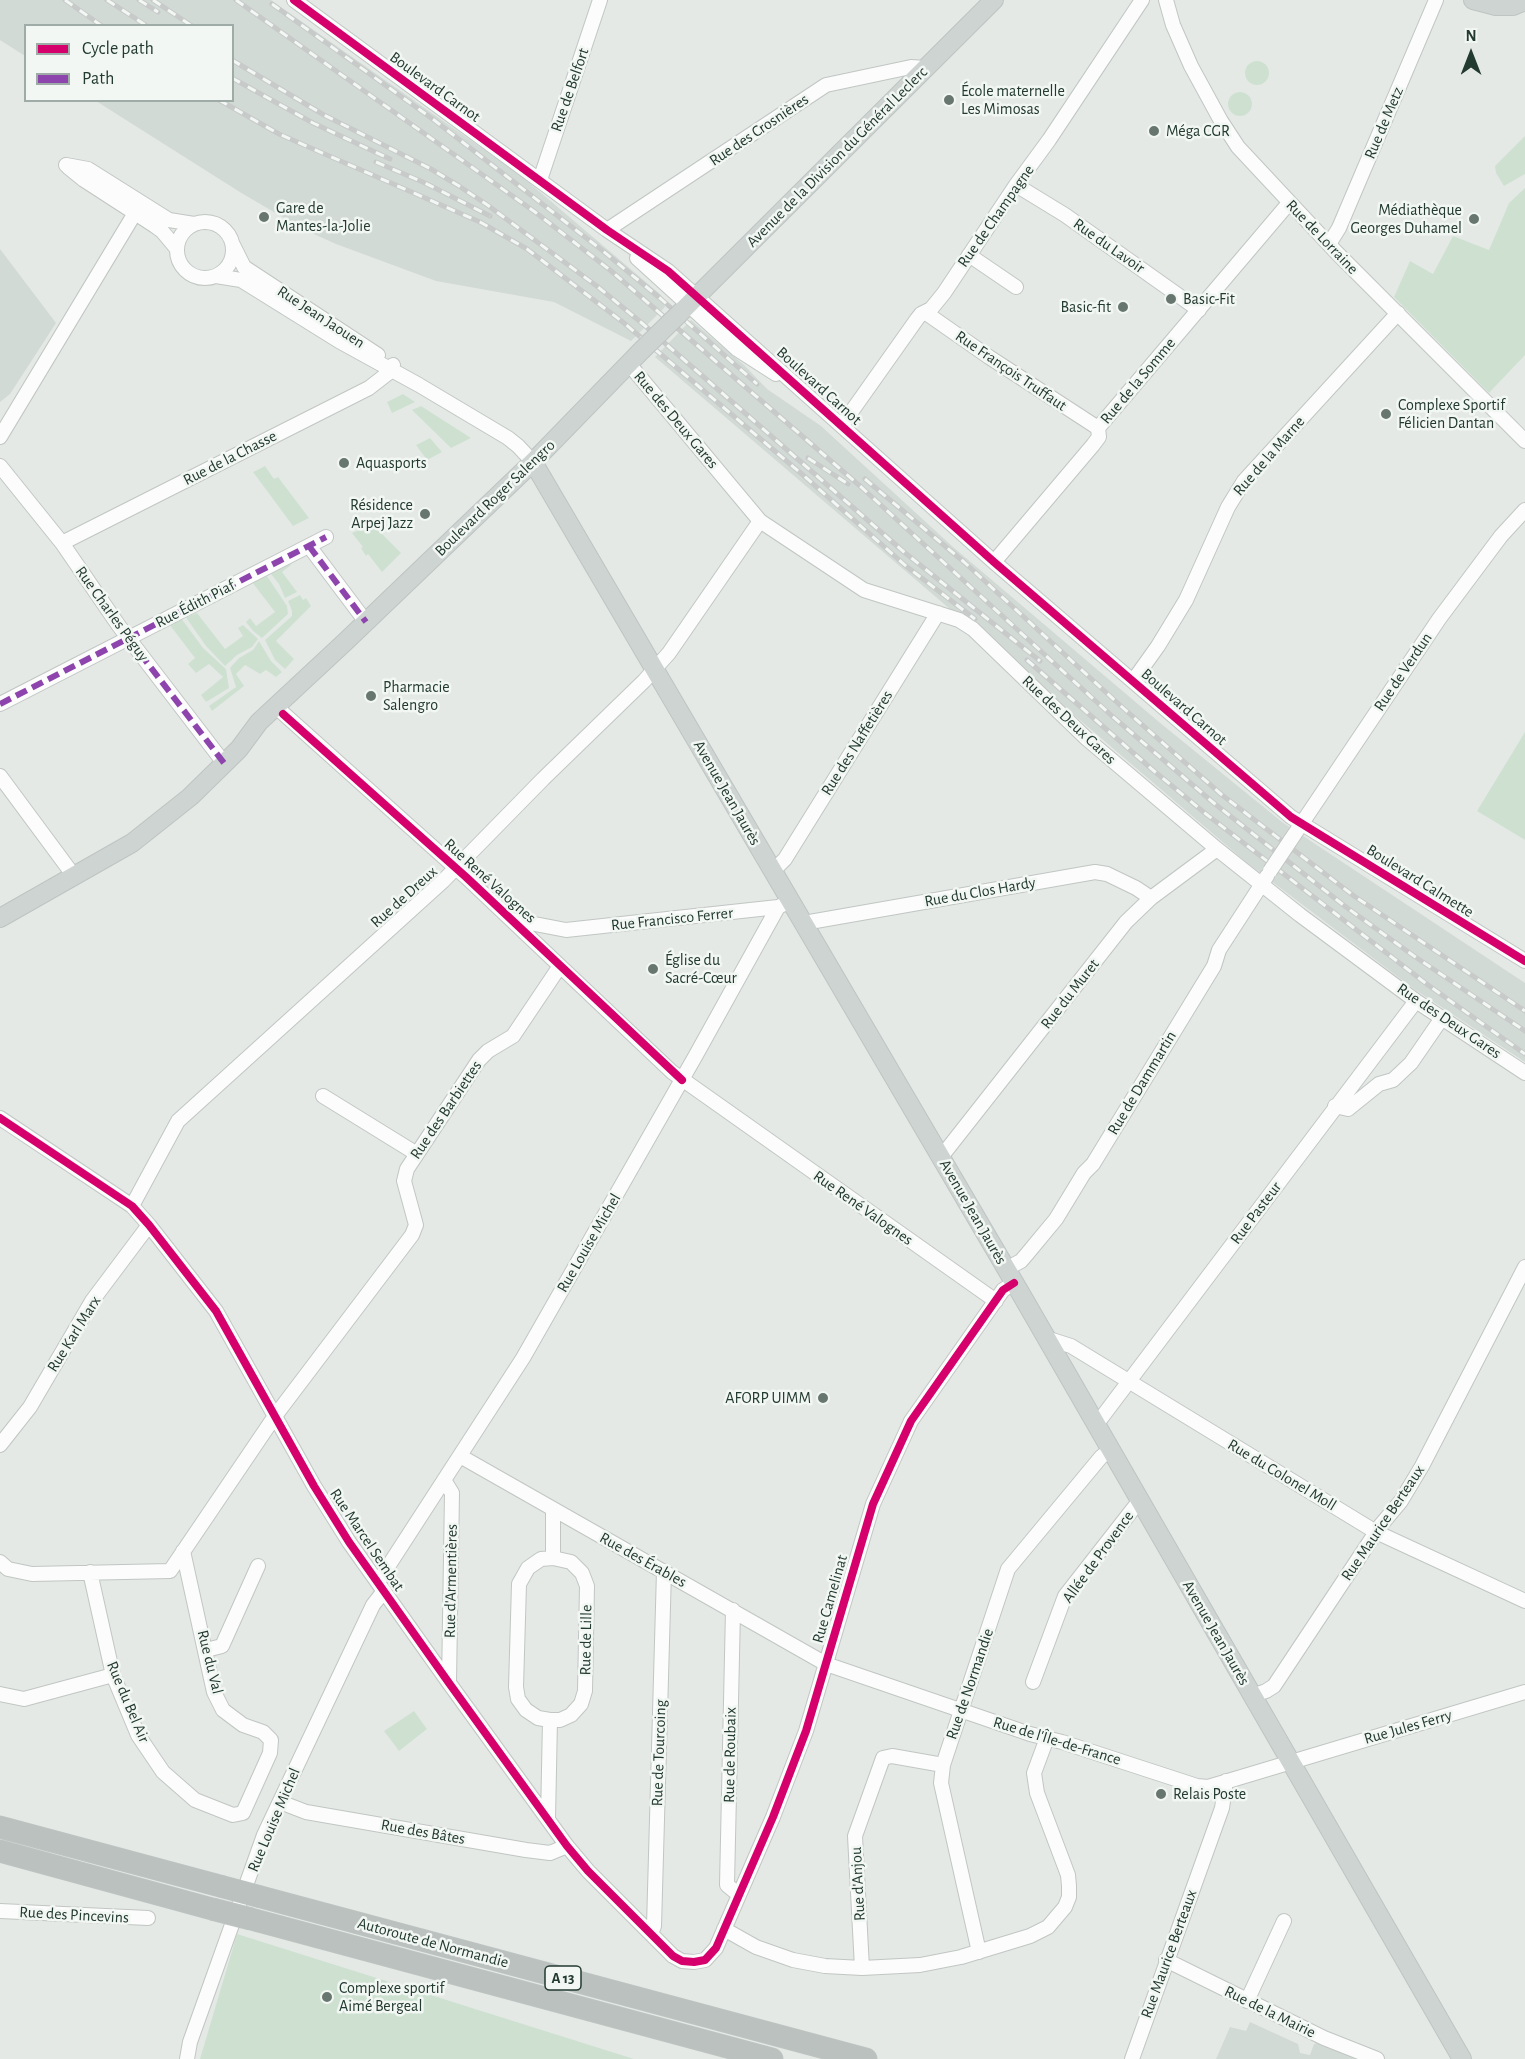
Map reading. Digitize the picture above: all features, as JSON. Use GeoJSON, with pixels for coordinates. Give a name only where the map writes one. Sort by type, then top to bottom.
{"type":"FeatureCollection","features":[{"type":"Feature","properties":{"kind":"highway","name":"Autoroute de Normandie"},"geometry":{"type":"LineString","coordinates":[[0,1827],[866,2059]]}},
{"type":"Feature","properties":{"kind":"highway","name":"Autoroute de Normandie"},"geometry":{"type":"LineString","coordinates":[[0,1851],[772,2059]]}},
{"type":"Feature","properties":{"kind":"main road"},"geometry":{"type":"LineString","coordinates":[[1473,0],[1496,6],[1513,6],[1525,1]]}},
{"type":"Feature","properties":{"kind":"main road","name":"Avenue de la Division du Général Leclerc"},"geometry":{"type":"LineString","coordinates":[[642,350],[990,1]]}},
{"type":"Feature","properties":{"kind":"main road","name":"Boulevard Roger Salengro"},"geometry":{"type":"LineString","coordinates":[[0,918],[71,872],[153,825],[190,797],[239,749],[274,723],[279,710],[324,671],[345,642],[533,462],[642,350]]}},
{"type":"Feature","properties":{"kind":"main road","name":"Avenue Jean Jaurès"},"geometry":{"type":"LineString","coordinates":[[533,462],[773,871],[784,904],[804,923],[1462,2059]]}},
{"type":"Feature","properties":{"kind":"main road","name":"Boulevard Roger Salengro"},"geometry":{"type":"LineString","coordinates":[[0,907],[71,872]]}},
{"type":"Feature","properties":{"kind":"street","name":"Rue de Belfort"},"geometry":{"type":"LineString","coordinates":[[540,180],[600,0]]}},
{"type":"Feature","properties":{"kind":"street","name":"Rue de Champagne"},"geometry":{"type":"LineString","coordinates":[[842,425],[917,319],[921,314],[932,309],[938,301],[1142,0]]}},
{"type":"Feature","properties":{"kind":"street","name":"Rue de Lorraine"},"geometry":{"type":"LineString","coordinates":[[1166,0],[1182,47],[1221,121],[1238,147],[1329,244],[1525,441]]}},
{"type":"Feature","properties":{"kind":"street","name":"Rue de Metz"},"geometry":{"type":"LineString","coordinates":[[1329,244],[1339,228],[1436,0]]}},
{"type":"Feature","properties":{"kind":"street","name":"Boulevard Carnot"},"geometry":{"type":"LineString","coordinates":[[298,1],[607,230],[668,271],[688,306],[801,388],[993,562],[1302,824]]}},
{"type":"Feature","properties":{"kind":"street","name":"Rue des Crosnières"},"geometry":{"type":"LineString","coordinates":[[607,230],[826,85],[911,67],[925,68]]}},
{"type":"Feature","properties":{"kind":"street","name":"Rue du Lavoir"},"geometry":{"type":"LineString","coordinates":[[1016,185],[1065,215],[1199,310]]}},
{"type":"Feature","properties":{"kind":"street","name":"Rue de la Somme"},"geometry":{"type":"LineString","coordinates":[[993,562],[1093,445],[1099,437],[1098,428],[1289,203]]}},
{"type":"Feature","properties":{"kind":"street"},"geometry":{"type":"LineString","coordinates":[[138,208],[169,220],[195,224],[213,223],[228,233],[232,243],[230,260],[216,276],[198,277],[189,273],[178,258],[177,249],[182,234],[195,224]]}},
{"type":"Feature","properties":{"kind":"street"},"geometry":{"type":"LineString","coordinates":[[138,208],[177,249]]}},
{"type":"Feature","properties":{"kind":"street"},"geometry":{"type":"LineString","coordinates":[[0,436],[138,208]]}},
{"type":"Feature","properties":{"kind":"street","name":"Rue Jean Jaouen"},"geometry":{"type":"LineString","coordinates":[[232,243],[244,267],[250,272],[419,385],[508,438],[533,462]]}},
{"type":"Feature","properties":{"kind":"street"},"geometry":{"type":"LineString","coordinates":[[969,255],[1016,287]]}},
{"type":"Feature","properties":{"kind":"street","name":"Rue Jean Jaouen"},"geometry":{"type":"LineString","coordinates":[[216,276],[241,280],[339,341],[392,367]]}},
{"type":"Feature","properties":{"kind":"street","name":"Rue François Truffaut"},"geometry":{"type":"LineString","coordinates":[[926,313],[1098,428]]}},
{"type":"Feature","properties":{"kind":"street","name":"Rue de la Marne"},"geometry":{"type":"LineString","coordinates":[[1133,681],[1186,600],[1228,507],[1244,481],[1398,313]]}},
{"type":"Feature","properties":{"kind":"street","name":"Rue des Deux Gares"},"geometry":{"type":"LineString","coordinates":[[629,364],[760,521],[864,590],[959,620],[973,629],[1087,739],[1217,849],[1266,877],[1300,915],[1416,1000],[1525,1073]]}},
{"type":"Feature","properties":{"kind":"street","name":"Rue de la Chasse"},"geometry":{"type":"LineString","coordinates":[[62,543],[369,388],[392,367]]}},
{"type":"Feature","properties":{"kind":"street","name":"Rue Charles Péguy"},"geometry":{"type":"LineString","coordinates":[[0,466],[62,543],[129,639],[224,763]]}},
{"type":"Feature","properties":{"kind":"street","name":"Rue de Verdun"},"geometry":{"type":"LineString","coordinates":[[1290,841],[1439,619],[1501,536],[1525,510]]}},
{"type":"Feature","properties":{"kind":"street","name":"Rue de Dreux"},"geometry":{"type":"LineString","coordinates":[[132,1206],[178,1121],[456,868],[655,669],[669,653],[760,521]]}},
{"type":"Feature","properties":{"kind":"street","name":"Rue Édith Piaf"},"geometry":{"type":"LineString","coordinates":[[0,704],[326,537]]}},
{"type":"Feature","properties":{"kind":"street"},"geometry":{"type":"LineString","coordinates":[[309,546],[366,622]]}},
{"type":"Feature","properties":{"kind":"street","name":"Rue des Naffetières"},"geometry":{"type":"LineString","coordinates":[[773,871],[785,859],[939,613]]}},
{"type":"Feature","properties":{"kind":"street","name":"Rue René Valognes"},"geometry":{"type":"LineString","coordinates":[[279,710],[456,868],[682,1080],[996,1301]]}},
{"type":"Feature","properties":{"kind":"street"},"geometry":{"type":"LineString","coordinates":[[0,776],[71,872]]}},
{"type":"Feature","properties":{"kind":"street","name":"Boulevard Calmette"},"geometry":{"type":"LineString","coordinates":[[1302,824],[1525,961]]}},
{"type":"Feature","properties":{"kind":"street","name":"Rue de Dammartin"},"geometry":{"type":"LineString","coordinates":[[1010,1276],[1056,1219],[1084,1173],[1093,1164],[1214,966],[1219,950],[1290,841]]}},
{"type":"Feature","properties":{"kind":"street","name":"Rue du Muret"},"geometry":{"type":"LineString","coordinates":[[940,1155],[945,1152],[1126,922],[1151,898],[1217,849]]}},
{"type":"Feature","properties":{"kind":"street","name":"Rue du Clos Hardy"},"geometry":{"type":"LineString","coordinates":[[804,923],[1095,872],[1107,874],[1151,898]]}},
{"type":"Feature","properties":{"kind":"street","name":"Rue Francisco Ferrer"},"geometry":{"type":"LineString","coordinates":[[512,920],[566,930],[784,904]]}},
{"type":"Feature","properties":{"kind":"street","name":"Rue Louise Michel"},"geometry":{"type":"LineString","coordinates":[[187,2059],[190,2043],[264,1835],[379,1595],[381,1586],[444,1480],[523,1358],[784,904]]}},
{"type":"Feature","properties":{"kind":"street"},"geometry":{"type":"LineString","coordinates":[[545,951],[554,937],[566,930]]}},
{"type":"Feature","properties":{"kind":"street","name":"Rue des Barbiettes"},"geometry":{"type":"LineString","coordinates":[[90,1572],[170,1571],[275,1416],[412,1235],[416,1225],[404,1181],[407,1169],[479,1060],[488,1051],[513,1036],[560,966]]}},
{"type":"Feature","properties":{"kind":"street","name":"Rue Pasteur"},"geometry":{"type":"LineString","coordinates":[[1096,1425],[1416,1000]]}},
{"type":"Feature","properties":{"kind":"street"},"geometry":{"type":"LineString","coordinates":[[1335,1106],[1348,1109],[1379,1084],[1393,1080],[1410,1064],[1442,1018]]}},
{"type":"Feature","properties":{"kind":"street"},"geometry":{"type":"LineString","coordinates":[[323,1096],[417,1154]]}},
{"type":"Feature","properties":{"kind":"street","name":"Rue Marcel Sembat"},"geometry":{"type":"LineString","coordinates":[[0,1118],[132,1206],[149,1225],[216,1311],[314,1486],[349,1542],[567,1846],[588,1871],[673,1956],[694,1962],[705,1960],[716,1948]]}},
{"type":"Feature","properties":{"kind":"street","name":"Rue Karl Marx"},"geometry":{"type":"LineString","coordinates":[[0,1444],[30,1407],[92,1301],[149,1225]]}},
{"type":"Feature","properties":{"kind":"street","name":"Rue Maurice Berteaux"},"geometry":{"type":"LineString","coordinates":[[1252,1696],[1274,1686],[1376,1532],[1401,1501],[1422,1466],[1525,1268]]}},
{"type":"Feature","properties":{"kind":"street","name":"Rue Camelinat"},"geometry":{"type":"LineString","coordinates":[[716,1948],[806,1731],[873,1504],[911,1421],[1005,1289],[1010,1276]]}},
{"type":"Feature","properties":{"kind":"street","name":"Rue du Colonel Moll"},"geometry":{"type":"LineString","coordinates":[[1046,1338],[1071,1346],[1376,1532],[1525,1601]]}},
{"type":"Feature","properties":{"kind":"street","name":"Rue de Normandie"},"geometry":{"type":"LineString","coordinates":[[979,1952],[941,1784],[943,1765],[1008,1569],[1101,1457],[1110,1450]]}},
{"type":"Feature","properties":{"kind":"street","name":"Rue des Érables"},"geometry":{"type":"LineString","coordinates":[[460,1456],[826,1664]]}},
{"type":"Feature","properties":{"kind":"street","name":"Rue d'Armentières"},"geometry":{"type":"LineString","coordinates":[[444,1480],[452,1494],[449,1683]]}},
{"type":"Feature","properties":{"kind":"street","name":"Allée de Provence"},"geometry":{"type":"LineString","coordinates":[[1034,1682],[1065,1596],[1140,1500]]}},
{"type":"Feature","properties":{"kind":"street"},"geometry":{"type":"LineString","coordinates":[[548,1819],[550,1720],[538,1718],[526,1710],[518,1699],[516,1687],[519,1584],[528,1568],[541,1559],[553,1558],[554,1509]]}},
{"type":"Feature","properties":{"kind":"street","name":"Rue du Val"},"geometry":{"type":"LineString","coordinates":[[183,1551],[207,1650],[214,1692],[223,1710],[243,1725],[263,1732],[272,1740],[270,1753],[243,1813]]}},
{"type":"Feature","properties":{"kind":"street","name":"Rue de Lille"},"geometry":{"type":"LineString","coordinates":[[550,1720],[560,1720],[571,1714],[581,1704],[585,1690],[586,1644],[587,1586],[582,1573],[571,1562],[553,1558]]}},
{"type":"Feature","properties":{"kind":"street"},"geometry":{"type":"LineString","coordinates":[[0,1562],[8,1569],[32,1574],[90,1572]]}},
{"type":"Feature","properties":{"kind":"street"},"geometry":{"type":"LineString","coordinates":[[207,1650],[222,1646],[258,1566]]}},
{"type":"Feature","properties":{"kind":"street","name":"Rue de Tourcoing"},"geometry":{"type":"LineString","coordinates":[[651,1934],[654,1926],[664,1571]]}},
{"type":"Feature","properties":{"kind":"street","name":"Rue du Bel Air"},"geometry":{"type":"LineString","coordinates":[[90,1572],[113,1675],[138,1735],[163,1772],[195,1800],[233,1815],[243,1813]]}},
{"type":"Feature","properties":{"kind":"street","name":"Rue de Roubaix"},"geometry":{"type":"LineString","coordinates":[[733,1610],[727,1885],[738,1894]]}},
{"type":"Feature","properties":{"kind":"street","name":"Rue de l'Île-de-France"},"geometry":{"type":"LineString","coordinates":[[826,1664],[962,1712],[1197,1786],[1208,1787],[1290,1762]]}},
{"type":"Feature","properties":{"kind":"street"},"geometry":{"type":"LineString","coordinates":[[0,1694],[24,1699],[113,1675]]}},
{"type":"Feature","properties":{"kind":"street","name":"Rue Jules Ferry"},"geometry":{"type":"LineString","coordinates":[[1290,1762],[1525,1692]]}},
{"type":"Feature","properties":{"kind":"street"},"geometry":{"type":"LineString","coordinates":[[724,1929],[756,1947],[793,1960],[825,1966],[862,1968],[920,1965],[979,1952],[1030,1936],[1048,1927],[1060,1915],[1069,1897],[1068,1875],[1037,1793],[1034,1773],[1047,1738]]}},
{"type":"Feature","properties":{"kind":"street","name":"Rue d'Anjou"},"geometry":{"type":"LineString","coordinates":[[862,1968],[855,1836],[883,1758],[892,1756],[943,1765]]}},
{"type":"Feature","properties":{"kind":"street","name":"Rue Maurice Berteaux"},"geometry":{"type":"LineString","coordinates":[[1132,2059],[1222,1808],[1226,1781]]}},
{"type":"Feature","properties":{"kind":"street","name":"Rue des Bâtes"},"geometry":{"type":"LineString","coordinates":[[280,1802],[306,1812],[526,1851],[550,1853],[567,1846]]}},
{"type":"Feature","properties":{"kind":"street","name":"Rue des Pincevins"},"geometry":{"type":"LineString","coordinates":[[0,1911],[148,1918]]}},
{"type":"Feature","properties":{"kind":"street"},"geometry":{"type":"LineString","coordinates":[[1246,2001],[1284,1921]]}},
{"type":"Feature","properties":{"kind":"street","name":"Rue de la Mairie"},"geometry":{"type":"LineString","coordinates":[[1166,1960],[1324,2038],[1377,2059]]}},
{"type":"Feature","properties":{"kind":"shaded area"},"geometry":{"type":"Polygon","coordinates":[[[0,0],[271,0],[520,175],[661,295],[665,307],[631,341],[554,302],[436,281],[305,230],[243,194],[98,102],[234,102],[234,24],[24,24],[24,55],[0,40],[0,0]]]}},
{"type":"Feature","properties":{"kind":"shaded area"},"geometry":{"type":"Polygon","coordinates":[[[0,249],[56,323],[10,394],[0,402],[0,249]]]}},
{"type":"Feature","properties":{"kind":"shaded area"},"geometry":{"type":"Polygon","coordinates":[[[691,320],[744,365],[767,389],[821,426],[953,547],[1159,722],[1282,822],[1525,983],[1525,1062],[1414,989],[1246,862],[655,357],[691,320]]]}},
{"type":"Feature","properties":{"kind":"shaded area"},"geometry":{"type":"Polygon","coordinates":[[[1250,2022],[1298,2044],[1300,2053],[1310,2055],[1314,2044],[1319,2042],[1365,2059],[1216,2059],[1230,2027],[1246,2031],[1250,2022]]]}},
{"type":"Feature","properties":{"kind":"green space"},"geometry":{"type":"Polygon","coordinates":[[[1257,61],[1266,64],[1269,73],[1266,82],[1257,85],[1248,82],[1245,73],[1248,64],[1257,61]]]}},
{"type":"Feature","properties":{"kind":"green space"},"geometry":{"type":"Polygon","coordinates":[[[1240,92],[1249,95],[1252,104],[1249,113],[1240,116],[1231,113],[1228,104],[1231,95],[1240,92]]]}},
{"type":"Feature","properties":{"kind":"green space"},"geometry":{"type":"Polygon","coordinates":[[[1525,136],[1525,174],[1504,186],[1496,173],[1495,166],[1525,136]]]}},
{"type":"Feature","properties":{"kind":"green space"},"geometry":{"type":"Polygon","coordinates":[[[1525,188],[1525,355],[1489,393],[1394,297],[1410,261],[1433,274],[1453,236],[1489,250],[1509,203],[1525,188]]]}},
{"type":"Feature","properties":{"kind":"green space"},"geometry":{"type":"Polygon","coordinates":[[[403,394],[415,402],[392,413],[387,402],[403,394]]]}},
{"type":"Feature","properties":{"kind":"green space"},"geometry":{"type":"Polygon","coordinates":[[[421,406],[471,438],[451,448],[412,410],[421,406]]]}},
{"type":"Feature","properties":{"kind":"green space"},"geometry":{"type":"Polygon","coordinates":[[[430,438],[442,452],[427,460],[416,445],[430,438]]]}},
{"type":"Feature","properties":{"kind":"green space"},"geometry":{"type":"Polygon","coordinates":[[[265,466],[274,479],[278,477],[309,518],[293,526],[253,472],[265,466]]]}},
{"type":"Feature","properties":{"kind":"green space"},"geometry":{"type":"Polygon","coordinates":[[[372,524],[401,553],[382,572],[368,554],[366,556],[361,548],[363,547],[352,533],[372,524]]]}},
{"type":"Feature","properties":{"kind":"green space"},"geometry":{"type":"Polygon","coordinates":[[[290,563],[291,565],[282,572],[297,592],[285,598],[279,584],[271,574],[290,563]]]}},
{"type":"Feature","properties":{"kind":"green space"},"geometry":{"type":"Polygon","coordinates":[[[267,576],[287,606],[288,614],[262,638],[246,622],[250,618],[256,626],[275,612],[252,582],[267,576]]]}},
{"type":"Feature","properties":{"kind":"green space"},"geometry":{"type":"Polygon","coordinates":[[[300,595],[303,600],[306,598],[311,606],[276,641],[294,659],[285,669],[275,660],[265,640],[292,616],[288,601],[300,595]]]}},
{"type":"Feature","properties":{"kind":"green space"},"geometry":{"type":"Polygon","coordinates":[[[197,613],[225,649],[243,636],[238,628],[243,625],[258,639],[252,647],[237,655],[225,666],[206,646],[186,617],[197,613]]]}},
{"type":"Feature","properties":{"kind":"green space"},"geometry":{"type":"Polygon","coordinates":[[[181,618],[203,648],[226,669],[229,688],[206,702],[201,695],[223,677],[209,664],[196,673],[188,664],[195,658],[169,624],[181,618]]]}},
{"type":"Feature","properties":{"kind":"green space"},"geometry":{"type":"Polygon","coordinates":[[[259,641],[271,661],[282,672],[276,677],[266,670],[260,674],[245,665],[236,674],[244,686],[212,711],[209,706],[236,687],[230,668],[239,658],[253,650],[259,641]]]}},
{"type":"Feature","properties":{"kind":"green space"},"geometry":{"type":"Polygon","coordinates":[[[1525,732],[1525,840],[1477,811],[1525,732]]]}},
{"type":"Feature","properties":{"kind":"green space"},"geometry":{"type":"Polygon","coordinates":[[[414,1711],[427,1729],[399,1751],[384,1731],[414,1711]]]}},
{"type":"Feature","properties":{"kind":"green space","name":"Complexe sportif Aimé Bergeal"},"geometry":{"type":"Polygon","coordinates":[[[237,1934],[634,2059],[200,2059],[237,1934]]]}},
{"type":"Feature","properties":{"kind":"railway"},"geometry":{"type":"LineString","coordinates":[[65,0],[99,24]]}},
{"type":"Feature","properties":{"kind":"railway"},"geometry":{"type":"LineString","coordinates":[[107,0],[144,24]]}},
{"type":"Feature","properties":{"kind":"railway"},"geometry":{"type":"LineString","coordinates":[[139,0],[158,12]]}},
{"type":"Feature","properties":{"kind":"railway"},"geometry":{"type":"LineString","coordinates":[[153,0],[189,24]]}},
{"type":"Feature","properties":{"kind":"railway"},"geometry":{"type":"LineString","coordinates":[[236,0],[535,212],[610,270],[860,486],[1112,716],[1215,804],[1346,907],[1525,1031]]}},
{"type":"Feature","properties":{"kind":"railway"},"geometry":{"type":"LineString","coordinates":[[272,4],[434,120],[603,251],[757,384]]}},
{"type":"Feature","properties":{"kind":"railway"},"geometry":{"type":"LineString","coordinates":[[234,61],[324,115],[431,169],[459,186],[598,287],[904,552],[1040,661]]}},
{"type":"Feature","properties":{"kind":"railway"},"geometry":{"type":"LineString","coordinates":[[234,79],[313,123],[390,159]]}},
{"type":"Feature","properties":{"kind":"railway"},"geometry":{"type":"LineString","coordinates":[[223,102],[279,134],[480,222],[527,249],[624,323],[906,566],[975,619]]}},
{"type":"Feature","properties":{"kind":"railway"},"geometry":{"type":"LineString","coordinates":[[376,162],[425,183],[490,216]]}},
{"type":"Feature","properties":{"kind":"railway"},"geometry":{"type":"LineString","coordinates":[[808,458],[848,484]]}},
{"type":"Feature","properties":{"kind":"railway"},"geometry":{"type":"LineString","coordinates":[[865,479],[964,562],[1222,795],[1354,896],[1525,1011]]}},
{"type":"Feature","properties":{"kind":"railway"},"geometry":{"type":"LineString","coordinates":[[1027,660],[1206,814],[1428,985],[1525,1054]]}},
{"type":"Feature","properties":{"kind":"marked path"},"geometry":{"type":"LineString","coordinates":[[0,704],[326,537]]}},
{"type":"Feature","properties":{"kind":"marked path"},"geometry":{"type":"LineString","coordinates":[[309,546],[366,622]]}},
{"type":"Feature","properties":{"kind":"marked path"},"geometry":{"type":"LineString","coordinates":[[129,639],[224,763]]}},
{"type":"Feature","properties":{"kind":"cycle path"},"geometry":{"type":"LineString","coordinates":[[294,0],[607,230],[668,271],[994,562],[1291,817],[1525,961]]}},
{"type":"Feature","properties":{"kind":"cycle path"},"geometry":{"type":"LineString","coordinates":[[283,714],[466,877],[682,1080]]}},
{"type":"Feature","properties":{"kind":"cycle path"},"geometry":{"type":"LineString","coordinates":[[0,1118],[132,1206],[149,1225],[216,1311],[314,1486],[349,1542],[567,1846],[588,1871],[673,1956],[682,1961],[705,1960],[716,1948],[773,1817],[806,1731],[873,1504],[911,1421],[1003,1290],[1014,1283]]}},
{"type":"Feature","properties":{"kind":"place","name":"École maternelle Les Mimosas"},"geometry":{"type":"Point","coordinates":[949,100]}},
{"type":"Feature","properties":{"kind":"place","name":"Méga CGR"},"geometry":{"type":"Point","coordinates":[1154,131]}},
{"type":"Feature","properties":{"kind":"place","name":"Gare de Mantes-la-Jolie"},"geometry":{"type":"Point","coordinates":[264,217]}},
{"type":"Feature","properties":{"kind":"place","name":"Médiathèque Georges Duhamel"},"geometry":{"type":"Point","coordinates":[1474,219]}},
{"type":"Feature","properties":{"kind":"place","name":"Basic-Fit"},"geometry":{"type":"Point","coordinates":[1171,299]}},
{"type":"Feature","properties":{"kind":"place","name":"Basic-fit"},"geometry":{"type":"Point","coordinates":[1123,307]}},
{"type":"Feature","properties":{"kind":"place","name":"Complexe Sportif Félicien Dantan"},"geometry":{"type":"Point","coordinates":[1386,414]}},
{"type":"Feature","properties":{"kind":"place","name":"Aquasports"},"geometry":{"type":"Point","coordinates":[344,463]}},
{"type":"Feature","properties":{"kind":"place","name":"Résidence Arpej Jazz"},"geometry":{"type":"Point","coordinates":[425,514]}},
{"type":"Feature","properties":{"kind":"place","name":"Pharmacie Salengro"},"geometry":{"type":"Point","coordinates":[371,696]}},
{"type":"Feature","properties":{"kind":"place","name":"Église du Sacré-Cœur"},"geometry":{"type":"Point","coordinates":[653,969]}},
{"type":"Feature","properties":{"kind":"place","name":"AFORP UIMM"},"geometry":{"type":"Point","coordinates":[823,1398]}},
{"type":"Feature","properties":{"kind":"place","name":"Relais Poste"},"geometry":{"type":"Point","coordinates":[1161,1794]}},
{"type":"Feature","properties":{"kind":"place","name":"Complexe sportif Aimé Bergeal"},"geometry":{"type":"Point","coordinates":[327,1997]}}]}
